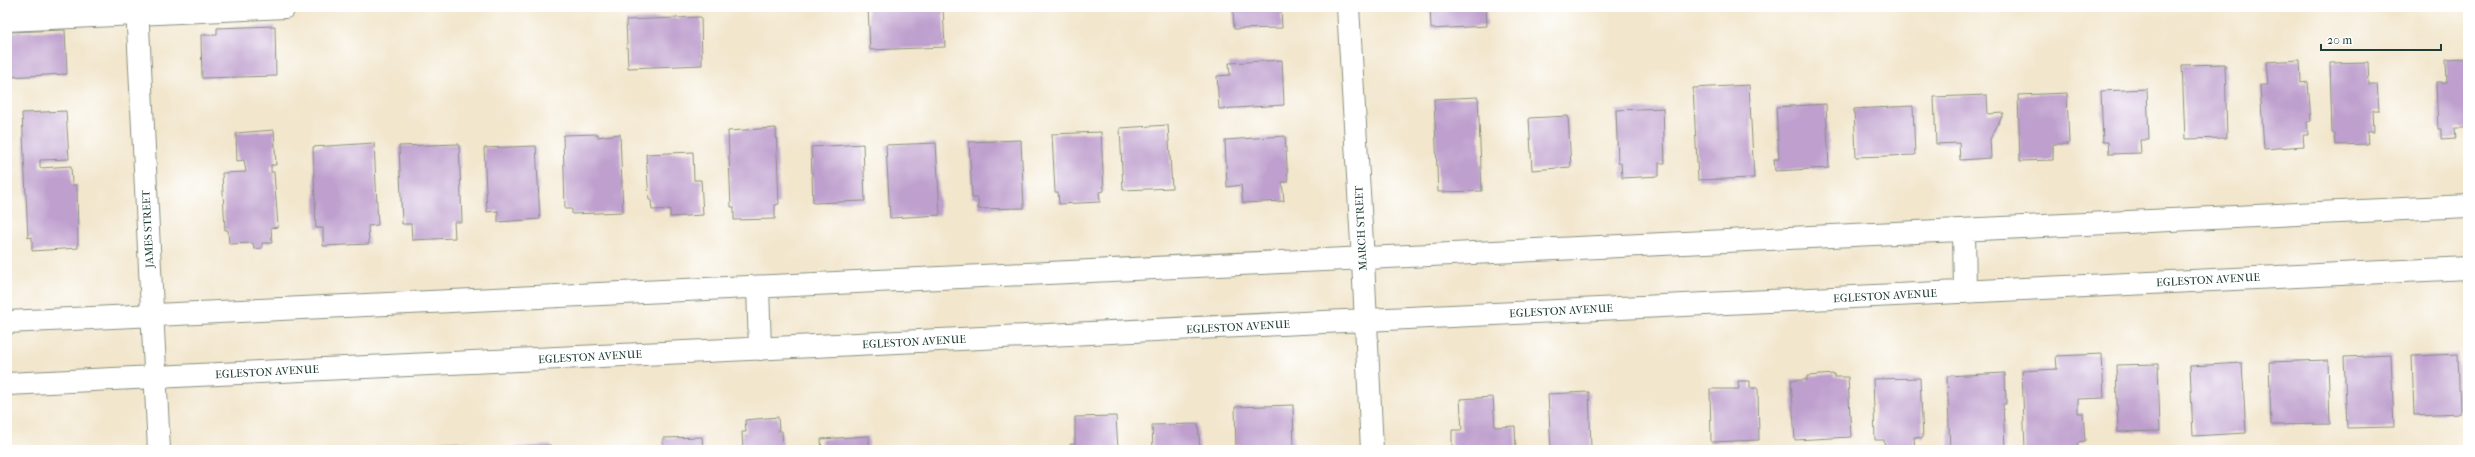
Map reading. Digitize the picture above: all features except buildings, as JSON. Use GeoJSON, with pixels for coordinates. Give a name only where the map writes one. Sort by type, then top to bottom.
{"type":"FeatureCollection","features":[{"type":"Feature","properties":{"kind":"street"},"geometry":{"type":"LineString","coordinates":[[7,20],[137,11],[285,7]]}},
{"type":"Feature","properties":{"kind":"street","name":"MARCH STREET"},"geometry":{"type":"LineString","coordinates":[[1348,7],[1363,260],[1372,450]]}},
{"type":"Feature","properties":{"kind":"street","name":"JAMES STREET"},"geometry":{"type":"LineString","coordinates":[[137,11],[159,450]]}},
{"type":"Feature","properties":{"kind":"street"},"geometry":{"type":"LineString","coordinates":[[7,322],[1363,260],[2468,206]]}},
{"type":"Feature","properties":{"kind":"street"},"geometry":{"type":"LineString","coordinates":[[1964,231],[1965,292]]}},
{"type":"Feature","properties":{"kind":"street","name":"EGLESTON AVENUE"},"geometry":{"type":"LineString","coordinates":[[7,384],[2468,268]]}},
{"type":"Feature","properties":{"kind":"street"},"geometry":{"type":"LineString","coordinates":[[758,287],[760,349]]}}]}
